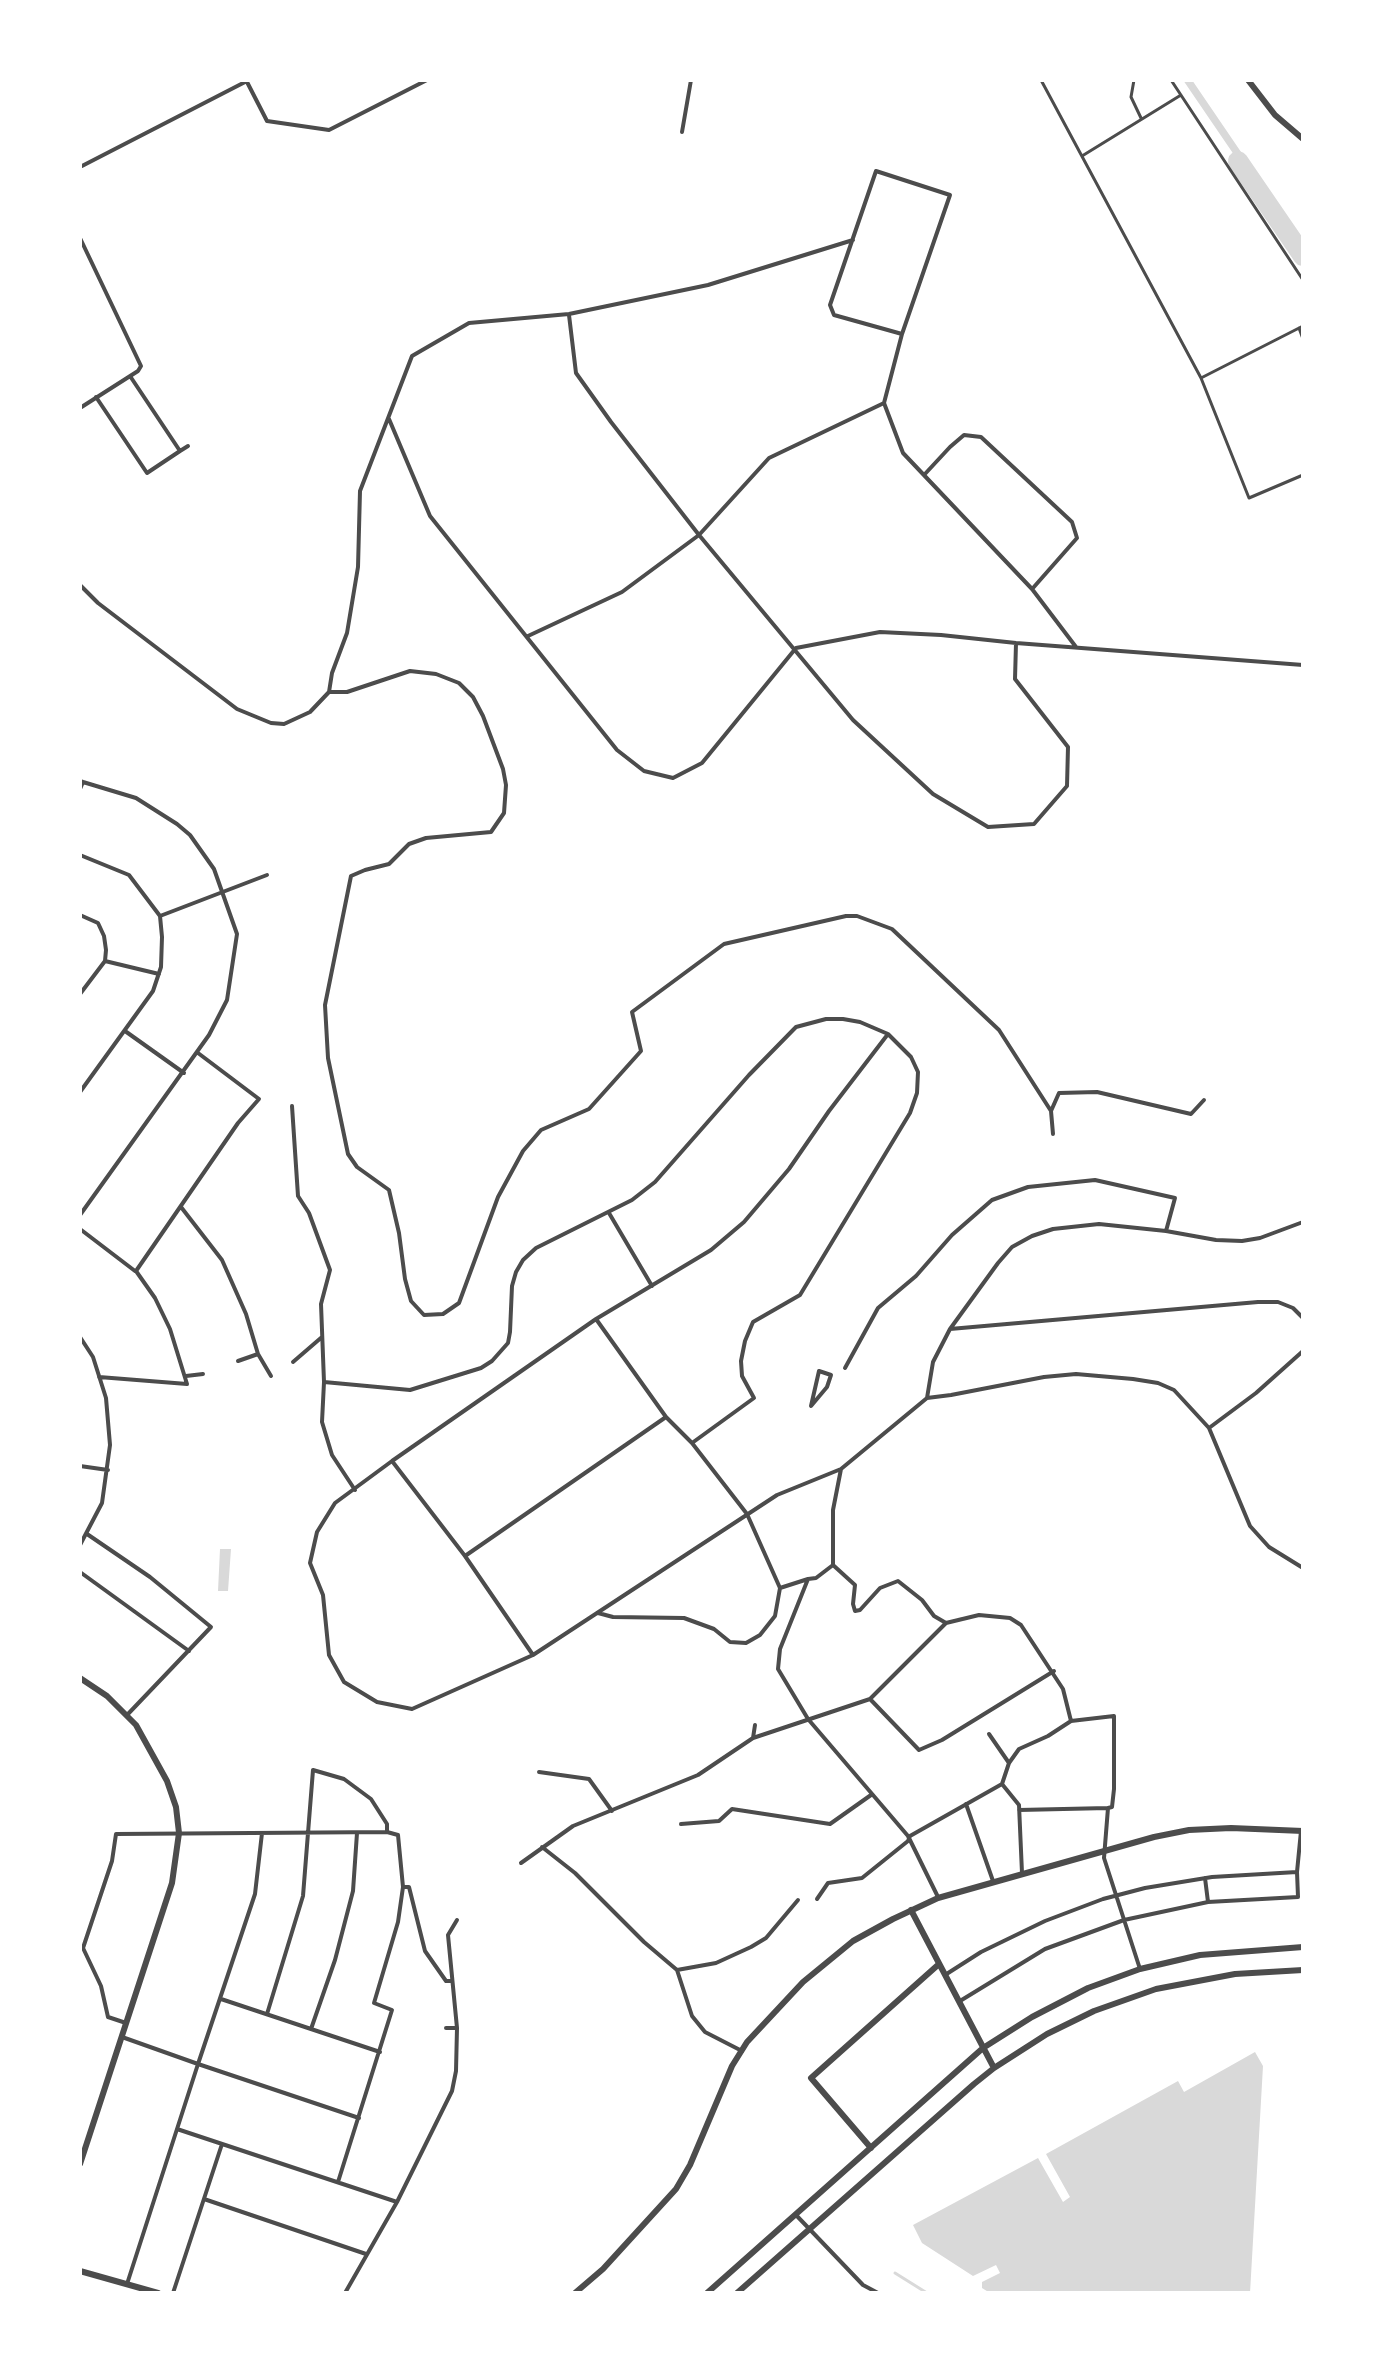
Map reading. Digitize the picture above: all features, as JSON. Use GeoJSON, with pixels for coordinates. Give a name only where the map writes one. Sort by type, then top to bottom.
{"type":"FeatureCollection","features":[{"type":"Feature","properties":{"kind":"street"},"geometry":{"type":"LineString","coordinates":[[80,167],[247,80],[267,121],[329,130],[427,80]]}},
{"type":"Feature","properties":{"kind":"street"},"geometry":{"type":"LineString","coordinates":[[682,132],[691,80]]}},
{"type":"Feature","properties":{"kind":"street"},"geometry":{"type":"LineString","coordinates":[[1041,80],[1201,378],[1249,498],[1303,475]]}},
{"type":"Feature","properties":{"kind":"street"},"geometry":{"type":"LineString","coordinates":[[1134,80],[1131,97],[1141,118]]}},
{"type":"Feature","properties":{"kind":"street"},"geometry":{"type":"LineString","coordinates":[[1171,80],[1303,280]]}},
{"type":"Feature","properties":{"kind":"street"},"geometry":{"type":"LineString","coordinates":[[1248,80],[1275,115],[1303,139]]}},
{"type":"Feature","properties":{"kind":"street"},"geometry":{"type":"LineString","coordinates":[[1080,156],[1181,95]]}},
{"type":"Feature","properties":{"kind":"street"},"geometry":{"type":"LineString","coordinates":[[902,334],[834,315],[830,305],[876,171],[950,195],[902,334],[884,403],[903,453],[1032,589],[1076,647]]}},
{"type":"Feature","properties":{"kind":"street"},"geometry":{"type":"LineString","coordinates":[[80,238],[141,366],[80,408]]}},
{"type":"Feature","properties":{"kind":"street"},"geometry":{"type":"LineString","coordinates":[[80,585],[98,603],[237,709],[271,723],[284,724],[310,712],[329,692],[332,673],[347,633],[358,567],[360,491],[412,356],[469,323],[569,314],[708,285],[853,240]]}},
{"type":"Feature","properties":{"kind":"street"},"geometry":{"type":"LineString","coordinates":[[569,314],[576,373],[699,535],[865,731],[933,794],[988,827],[1034,824],[1067,786],[1068,747],[1015,679],[1016,643]]}},
{"type":"Feature","properties":{"kind":"street"},"geometry":{"type":"LineString","coordinates":[[1201,378],[1301,327],[1303,339]]}},
{"type":"Feature","properties":{"kind":"street"},"geometry":{"type":"LineString","coordinates":[[130,376],[180,451]]}},
{"type":"Feature","properties":{"kind":"street"},"geometry":{"type":"LineString","coordinates":[[96,397],[147,473],[188,446]]}},
{"type":"Feature","properties":{"kind":"street"},"geometry":{"type":"LineString","coordinates":[[528,636],[622,592],[699,535],[769,458],[884,403]]}},
{"type":"Feature","properties":{"kind":"street"},"geometry":{"type":"LineString","coordinates":[[389,419],[430,516],[617,750],[644,771],[673,778],[702,763],[796,648],[880,632],[1303,665]]}},
{"type":"Feature","properties":{"kind":"street"},"geometry":{"type":"LineString","coordinates":[[924,475],[964,435],[981,437],[1072,522],[1077,538],[1032,589]]}},
{"type":"Feature","properties":{"kind":"street"},"geometry":{"type":"LineString","coordinates":[[329,692],[347,692],[410,671],[436,674],[459,683],[473,697],[483,716],[505,777],[504,813],[491,832],[426,838],[409,844],[389,864],[351,876],[325,1005],[328,1058],[348,1154],[357,1167],[389,1190],[411,1301],[424,1315],[443,1314],[459,1303],[498,1197],[523,1151],[541,1130],[589,1109],[641,1051],[632,1012],[724,944],[846,916],[857,916],[892,929],[999,1030],[1051,1111],[1053,1134]]}},
{"type":"Feature","properties":{"kind":"street"},"geometry":{"type":"LineString","coordinates":[[80,789],[82,781],[136,798],[190,835],[214,869],[237,934],[227,1000],[198,1053],[80,1215]]}},
{"type":"Feature","properties":{"kind":"street"},"geometry":{"type":"LineString","coordinates":[[80,855],[129,875],[160,916],[162,937],[159,974],[153,991],[80,1092]]}},
{"type":"Feature","properties":{"kind":"street"},"geometry":{"type":"LineString","coordinates":[[160,916],[267,875]]}},
{"type":"Feature","properties":{"kind":"street"},"geometry":{"type":"LineString","coordinates":[[80,915],[98,923],[104,936],[105,961],[80,994]]}},
{"type":"Feature","properties":{"kind":"street"},"geometry":{"type":"LineString","coordinates":[[105,961],[159,974]]}},
{"type":"Feature","properties":{"kind":"street"},"geometry":{"type":"LineString","coordinates":[[324,1382],[410,1390],[481,1368],[508,1343],[512,1286],[523,1260],[536,1248],[609,1213],[655,1182],[749,1075],[796,1027],[826,1019],[843,1019],[860,1022],[888,1034],[911,1057],[918,1072],[917,1093],[910,1113],[800,1295],[753,1322],[741,1361],[742,1376],[754,1398],[692,1443]]}},
{"type":"Feature","properties":{"kind":"street"},"geometry":{"type":"LineString","coordinates":[[125,1031],[184,1073]]}},
{"type":"Feature","properties":{"kind":"street"},"geometry":{"type":"LineString","coordinates":[[888,1034],[789,1169],[744,1222],[711,1250],[596,1319],[335,1503],[317,1532],[310,1563],[323,1595],[329,1655],[344,1682],[377,1702],[412,1709],[533,1655],[777,1495],[841,1469],[927,1398],[1011,1381],[1076,1374],[1158,1383],[1174,1390],[1209,1428],[1250,1526],[1269,1547],[1303,1568]]}},
{"type":"Feature","properties":{"kind":"street"},"geometry":{"type":"LineString","coordinates":[[136,1271],[238,1123],[259,1099],[198,1053]]}},
{"type":"Feature","properties":{"kind":"street"},"geometry":{"type":"LineString","coordinates":[[1051,1111],[1059,1093],[1097,1092],[1191,1114],[1204,1100]]}},
{"type":"Feature","properties":{"kind":"street"},"geometry":{"type":"LineString","coordinates":[[292,1106],[298,1196],[309,1213],[330,1270],[321,1304],[322,1422],[332,1455],[355,1490]]}},
{"type":"Feature","properties":{"kind":"street"},"geometry":{"type":"LineString","coordinates":[[845,1368],[878,1308],[916,1276],[952,1235],[992,1200],[1028,1187],[1095,1180],[1175,1198],[1166,1231]]}},
{"type":"Feature","properties":{"kind":"street"},"geometry":{"type":"LineString","coordinates":[[180,1206],[222,1260],[246,1314],[258,1354],[271,1376]]}},
{"type":"Feature","properties":{"kind":"street"},"geometry":{"type":"LineString","coordinates":[[609,1213],[652,1286]]}},
{"type":"Feature","properties":{"kind":"street"},"geometry":{"type":"LineString","coordinates":[[927,1398],[933,1362],[950,1329],[1012,1247],[1032,1236],[1053,1229],[1099,1224],[1242,1241],[1260,1238],[1303,1222]]}},
{"type":"Feature","properties":{"kind":"street"},"geometry":{"type":"LineString","coordinates":[[80,1229],[136,1271],[155,1298],[170,1329],[187,1384],[99,1377]]}},
{"type":"Feature","properties":{"kind":"street"},"geometry":{"type":"LineString","coordinates":[[950,1329],[1258,1302],[1278,1302],[1293,1308],[1303,1318]]}},
{"type":"Feature","properties":{"kind":"street"},"geometry":{"type":"LineString","coordinates":[[596,1319],[666,1417],[692,1443],[747,1514],[780,1588],[775,1616],[760,1635],[746,1643],[730,1642],[714,1629],[684,1618],[613,1617],[596,1612]]}},
{"type":"Feature","properties":{"kind":"street"},"geometry":{"type":"LineString","coordinates":[[293,1362],[323,1336]]}},
{"type":"Feature","properties":{"kind":"street"},"geometry":{"type":"LineString","coordinates":[[80,1337],[93,1357],[109,1419],[108,1470],[102,1503],[80,1545]]}},
{"type":"Feature","properties":{"kind":"street"},"geometry":{"type":"LineString","coordinates":[[1209,1428],[1256,1393],[1303,1351]]}},
{"type":"Feature","properties":{"kind":"street"},"geometry":{"type":"LineString","coordinates":[[238,1361],[258,1354]]}},
{"type":"Feature","properties":{"kind":"street"},"geometry":{"type":"LineString","coordinates":[[819,1371],[831,1375],[827,1387],[811,1406],[819,1371]]}},
{"type":"Feature","properties":{"kind":"street"},"geometry":{"type":"LineString","coordinates":[[185,1376],[203,1374]]}},
{"type":"Feature","properties":{"kind":"street"},"geometry":{"type":"LineString","coordinates":[[465,1556],[666,1417]]}},
{"type":"Feature","properties":{"kind":"street"},"geometry":{"type":"LineString","coordinates":[[392,1461],[465,1556],[533,1655]]}},
{"type":"Feature","properties":{"kind":"street"},"geometry":{"type":"LineString","coordinates":[[80,1466],[108,1470]]}},
{"type":"Feature","properties":{"kind":"street"},"geometry":{"type":"LineString","coordinates":[[841,1469],[833,1510],[833,1565],[855,1585],[855,1611],[860,1610],[880,1588],[898,1581],[922,1600],[934,1616],[946,1623]]}},
{"type":"Feature","properties":{"kind":"street"},"geometry":{"type":"LineString","coordinates":[[87,1534],[150,1577],[211,1627],[128,1714]]}},
{"type":"Feature","properties":{"kind":"street"},"geometry":{"type":"LineString","coordinates":[[780,1588],[816,1578],[833,1565]]}},
{"type":"Feature","properties":{"kind":"street"},"geometry":{"type":"LineString","coordinates":[[80,1572],[189,1651]]}},
{"type":"Feature","properties":{"kind":"street"},"geometry":{"type":"LineString","coordinates":[[808,1579],[780,1649],[778,1669],[808,1719],[908,1836],[938,1898]]}},
{"type":"Feature","properties":{"kind":"street"},"geometry":{"type":"LineString","coordinates":[[521,1863],[573,1826],[698,1775],[753,1738],[870,1699],[946,1623],[979,1615],[1010,1618],[1021,1625],[1054,1671],[1068,1698],[1071,1721]]}},
{"type":"Feature","properties":{"kind":"street"},"geometry":{"type":"LineString","coordinates":[[870,1699],[919,1750],[942,1740],[1054,1671]]}},
{"type":"Feature","properties":{"kind":"street"},"geometry":{"type":"LineString","coordinates":[[80,1678],[128,1714],[150,1747],[176,1807],[179,1833],[172,1883],[80,2164]]}},
{"type":"Feature","properties":{"kind":"street"},"geometry":{"type":"LineString","coordinates":[[817,1899],[828,1883],[862,1878],[908,1841],[910,1836],[1002,1784],[1009,1763],[1019,1749],[1071,1721],[1114,1716],[1112,1807],[1019,1810]]}},
{"type":"Feature","properties":{"kind":"street"},"geometry":{"type":"LineString","coordinates":[[753,1738],[755,1725]]}},
{"type":"Feature","properties":{"kind":"street"},"geometry":{"type":"LineString","coordinates":[[989,1734],[1009,1763]]}},
{"type":"Feature","properties":{"kind":"street"},"geometry":{"type":"LineString","coordinates":[[267,2014],[303,1896],[313,1770],[344,1779],[371,1799],[387,1824],[387,1832]]}},
{"type":"Feature","properties":{"kind":"street"},"geometry":{"type":"LineString","coordinates":[[539,1772],[589,1779],[612,1811]]}},
{"type":"Feature","properties":{"kind":"street"},"geometry":{"type":"LineString","coordinates":[[1002,1784],[1019,1805],[1022,1873]]}},
{"type":"Feature","properties":{"kind":"street"},"geometry":{"type":"LineString","coordinates":[[681,1824],[719,1821],[732,1809],[830,1824],[871,1795]]}},
{"type":"Feature","properties":{"kind":"street"},"geometry":{"type":"LineString","coordinates":[[966,1804],[993,1883]]}},
{"type":"Feature","properties":{"kind":"street"},"geometry":{"type":"LineString","coordinates":[[1108,1808],[1104,1851],[1140,1969]]}},
{"type":"Feature","properties":{"kind":"street"},"geometry":{"type":"LineString","coordinates":[[575,2293],[603,2269],[676,2189],[690,2165],[732,2066],[747,2042],[792,1992],[853,1941],[938,1898],[1189,1830],[1302,1831],[1297,1872],[1298,1897],[1208,1902],[1124,1920],[1045,1949],[959,2002]]}},
{"type":"Feature","properties":{"kind":"street"},"geometry":{"type":"LineString","coordinates":[[126,2023],[108,2017],[101,1986],[83,1948],[112,1861],[116,1834],[387,1832],[398,1835],[403,1887],[398,1922],[374,2003],[392,2010],[338,2182]]}},
{"type":"Feature","properties":{"kind":"street"},"geometry":{"type":"LineString","coordinates":[[127,2284],[255,1894],[262,1833]]}},
{"type":"Feature","properties":{"kind":"street"},"geometry":{"type":"LineString","coordinates":[[311,2029],[335,1960],[353,1891],[357,1833]]}},
{"type":"Feature","properties":{"kind":"street"},"geometry":{"type":"LineString","coordinates":[[542,1847],[575,1873],[644,1942],[677,1970],[692,2016],[705,2032],[742,2051]]}},
{"type":"Feature","properties":{"kind":"street"},"geometry":{"type":"LineString","coordinates":[[945,1975],[981,1952],[1045,1921],[1117,1895],[1205,1878],[1297,1872]]}},
{"type":"Feature","properties":{"kind":"street"},"geometry":{"type":"LineString","coordinates":[[1205,1878],[1208,1902]]}},
{"type":"Feature","properties":{"kind":"street"},"geometry":{"type":"LineString","coordinates":[[403,1887],[409,1887],[425,1951],[446,1981],[450,1981]]}},
{"type":"Feature","properties":{"kind":"street"},"geometry":{"type":"LineString","coordinates":[[677,1970],[716,1963],[751,1947],[766,1938],[798,1900]]}},
{"type":"Feature","properties":{"kind":"street"},"geometry":{"type":"LineString","coordinates":[[911,1910],[994,2068]]}},
{"type":"Feature","properties":{"kind":"street"},"geometry":{"type":"LineString","coordinates":[[345,2293],[397,2202],[452,2091],[456,2071],[457,2028],[450,1981],[448,1935],[457,1920]]}},
{"type":"Feature","properties":{"kind":"street"},"geometry":{"type":"LineString","coordinates":[[707,2293],[983,2048],[1060,2001],[1140,1969],[1200,1955],[1303,1947]]}},
{"type":"Feature","properties":{"kind":"street"},"geometry":{"type":"LineString","coordinates":[[871,2148],[811,2078],[939,1964]]}},
{"type":"Feature","properties":{"kind":"street"},"geometry":{"type":"LineString","coordinates":[[737,2293],[994,2068],[1065,2025],[1124,1999],[1172,1985],[1219,1976],[1303,1970]]}},
{"type":"Feature","properties":{"kind":"street"},"geometry":{"type":"LineString","coordinates":[[221,1999],[380,2052]]}},
{"type":"Feature","properties":{"kind":"street"},"geometry":{"type":"LineString","coordinates":[[446,2028],[457,2028]]}},
{"type":"Feature","properties":{"kind":"street"},"geometry":{"type":"LineString","coordinates":[[122,2037],[359,2118]]}},
{"type":"Feature","properties":{"kind":"street"},"geometry":{"type":"LineString","coordinates":[[177,2129],[397,2202]]}},
{"type":"Feature","properties":{"kind":"street"},"geometry":{"type":"LineString","coordinates":[[173,2293],[222,2144]]}},
{"type":"Feature","properties":{"kind":"street"},"geometry":{"type":"LineString","coordinates":[[204,2199],[366,2254]]}},
{"type":"Feature","properties":{"kind":"street"},"geometry":{"type":"LineString","coordinates":[[796,2215],[863,2285],[878,2293]]}},
{"type":"Feature","properties":{"kind":"street"},"geometry":{"type":"LineString","coordinates":[[80,2271],[158,2293]]}},
{"type":"Feature","properties":{"kind":"shaded area"},"geometry":{"type":"Polygon","coordinates":[[[1183,80],[1192,80],[1303,243],[1303,256],[1183,80]]]}},
{"type":"Feature","properties":{"kind":"shaded area"},"geometry":{"type":"Polygon","coordinates":[[[220,1549],[231,1549],[228,1591],[218,1591],[220,1549]]]}},
{"type":"Feature","properties":{"kind":"shaded area"},"geometry":{"type":"Polygon","coordinates":[[[1255,2052],[1263,2066],[1250,2293],[990,2293],[982,2288],[982,2282],[1000,2273],[996,2265],[973,2276],[922,2243],[913,2225],[1038,2158],[1063,2202],[1070,2197],[1046,2154],[1178,2081],[1184,2092],[1255,2052]]]}},
{"type":"Feature","properties":{"kind":"waterway"},"geometry":{"type":"LineString","coordinates":[[1238,161],[1303,256]]}},
{"type":"Feature","properties":{"kind":"waterway"},"geometry":{"type":"LineString","coordinates":[[895,2273],[927,2293]]}}]}
